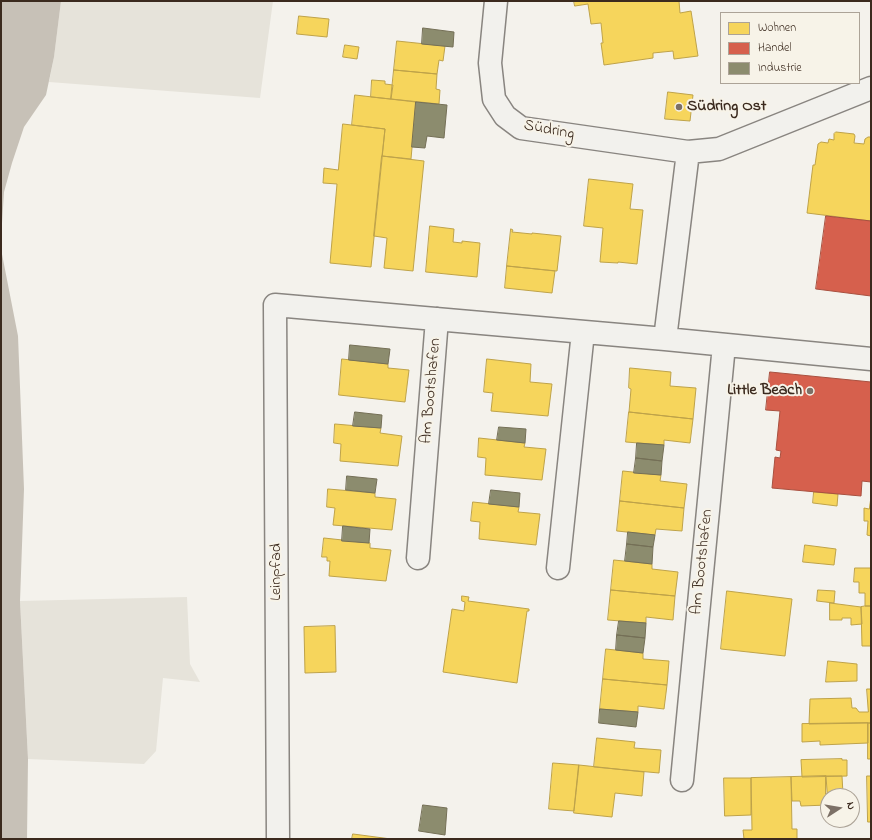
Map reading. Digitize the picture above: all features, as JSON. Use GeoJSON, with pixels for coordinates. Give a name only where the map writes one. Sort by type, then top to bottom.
{"type":"FeatureCollection","features":[{"type":"Feature","properties":{"kind":"street","name":"Südring"},"geometry":{"type":"LineString","coordinates":[[496,1],[490,63],[494,99],[505,116],[521,128],[688,152],[719,149],[871,88]]}},
{"type":"Feature","properties":{"kind":"street"},"geometry":{"type":"LineString","coordinates":[[665,339],[688,152]]}},
{"type":"Feature","properties":{"kind":"street","name":"Am Bootshafen"},"geometry":{"type":"LineString","coordinates":[[274,305],[665,339],[871,359]]}},
{"type":"Feature","properties":{"kind":"street","name":"Leinpfad"},"geometry":{"type":"LineString","coordinates":[[274,305],[278,839]]}},
{"type":"Feature","properties":{"kind":"street","name":"Am Bootshafen"},"geometry":{"type":"LineString","coordinates":[[418,558],[438,319]]}},
{"type":"Feature","properties":{"kind":"street"},"geometry":{"type":"LineString","coordinates":[[558,568],[583,332]]}},
{"type":"Feature","properties":{"kind":"street","name":"Am Bootshafen"},"geometry":{"type":"LineString","coordinates":[[682,780],[724,345]]}},
{"type":"Feature","properties":{"kind":"shaded area"},"geometry":{"type":"Polygon","coordinates":[[[1,1],[61,1],[54,57],[46,95],[24,127],[4,192],[1,239],[1,1]]]}},
{"type":"Feature","properties":{"kind":"shaded area"},"geometry":{"type":"Polygon","coordinates":[[[61,1],[273,1],[260,98],[49,82],[54,57],[61,1]]]}},
{"type":"Feature","properties":{"kind":"shaded area"},"geometry":{"type":"Polygon","coordinates":[[[1,249],[18,336],[24,489],[20,601],[28,759],[27,839],[1,839],[1,249]]]}},
{"type":"Feature","properties":{"kind":"shaded area"},"geometry":{"type":"Polygon","coordinates":[[[187,597],[190,664],[200,682],[163,678],[156,751],[144,764],[28,759],[20,601],[187,597]]]}},
{"type":"Feature","properties":{"kind":"building: Wohnen"},"geometry":{"type":"Polygon","coordinates":[[[574,1],[679,1],[680,13],[691,11],[698,56],[674,59],[673,51],[653,53],[653,58],[604,65],[601,43],[603,43],[601,23],[591,24],[588,4],[575,6],[574,1]]]}},
{"type":"Feature","properties":{"kind":"building: Wohnen"},"geometry":{"type":"Polygon","coordinates":[[[299,16],[329,19],[327,37],[297,34],[299,16]]]}},
{"type":"Feature","properties":{"kind":"building: Wohnen"},"geometry":{"type":"Polygon","coordinates":[[[397,41],[445,46],[443,61],[439,60],[437,74],[394,70],[397,41]]]}},
{"type":"Feature","properties":{"kind":"building: Wohnen"},"geometry":{"type":"Polygon","coordinates":[[[345,45],[359,47],[357,59],[343,57],[345,45]]]}},
{"type":"Feature","properties":{"kind":"building: Wohnen"},"geometry":{"type":"Polygon","coordinates":[[[394,70],[437,74],[436,89],[440,90],[439,104],[391,99],[394,70]]]}},
{"type":"Feature","properties":{"kind":"building: Wohnen"},"geometry":{"type":"Polygon","coordinates":[[[372,80],[385,81],[385,84],[393,85],[391,99],[371,97],[372,80]]]}},
{"type":"Feature","properties":{"kind":"building: Wohnen","name":"Südring Ost"},"geometry":{"type":"Polygon","coordinates":[[[668,92],[693,95],[690,121],[665,119],[668,92]]]}},
{"type":"Feature","properties":{"kind":"building: Wohnen"},"geometry":{"type":"Polygon","coordinates":[[[355,95],[416,102],[411,159],[382,156],[385,129],[352,125],[355,95]]]}},
{"type":"Feature","properties":{"kind":"building: Wohnen"},"geometry":{"type":"Polygon","coordinates":[[[343,124],[385,129],[371,267],[330,263],[337,184],[323,183],[324,168],[338,170],[343,124]]]}},
{"type":"Feature","properties":{"kind":"building: Wohnen"},"geometry":{"type":"Polygon","coordinates":[[[836,132],[854,134],[854,143],[864,144],[865,139],[871,137],[871,221],[807,213],[813,165],[815,165],[818,144],[821,142],[828,143],[829,139],[834,140],[834,134],[836,132]]]}},
{"type":"Feature","properties":{"kind":"building: Wohnen"},"geometry":{"type":"Polygon","coordinates":[[[382,156],[424,161],[413,271],[384,268],[387,238],[374,236],[382,156]]]}},
{"type":"Feature","properties":{"kind":"building: Wohnen"},"geometry":{"type":"Polygon","coordinates":[[[589,179],[633,184],[630,209],[643,210],[637,264],[600,262],[603,228],[584,226],[589,179]]]}},
{"type":"Feature","properties":{"kind":"building: Wohnen"},"geometry":{"type":"Polygon","coordinates":[[[430,226],[454,229],[453,242],[462,243],[462,241],[480,243],[477,277],[426,272],[430,226]]]}},
{"type":"Feature","properties":{"kind":"building: Wohnen"},"geometry":{"type":"Polygon","coordinates":[[[511,229],[513,230],[512,232],[561,236],[557,271],[507,266],[511,229]]]}},
{"type":"Feature","properties":{"kind":"building: Wohnen"},"geometry":{"type":"Polygon","coordinates":[[[507,266],[555,271],[552,293],[505,288],[507,266]]]}},
{"type":"Feature","properties":{"kind":"building: Wohnen"},"geometry":{"type":"Polygon","coordinates":[[[342,359],[388,364],[388,368],[409,370],[405,402],[339,395],[342,359]]]}},
{"type":"Feature","properties":{"kind":"building: Wohnen"},"geometry":{"type":"Polygon","coordinates":[[[487,359],[531,364],[530,382],[552,384],[548,416],[491,411],[493,393],[484,392],[487,359]]]}},
{"type":"Feature","properties":{"kind":"building: Wohnen"},"geometry":{"type":"Polygon","coordinates":[[[630,368],[671,372],[670,386],[696,388],[693,419],[629,412],[631,389],[629,388],[630,368]]]}},
{"type":"Feature","properties":{"kind":"building: Wohnen"},"geometry":{"type":"Polygon","coordinates":[[[629,412],[693,419],[690,443],[664,440],[664,445],[626,442],[629,412]]]}},
{"type":"Feature","properties":{"kind":"building: Wohnen"},"geometry":{"type":"Polygon","coordinates":[[[335,424],[381,428],[380,433],[402,436],[398,466],[340,461],[341,444],[334,443],[335,424]]]}},
{"type":"Feature","properties":{"kind":"building: Wohnen"},"geometry":{"type":"Polygon","coordinates":[[[479,438],[525,443],[524,447],[546,449],[542,480],[485,475],[486,458],[478,457],[479,438]]]}},
{"type":"Feature","properties":{"kind":"building: Wohnen"},"geometry":{"type":"Polygon","coordinates":[[[623,471],[661,475],[660,481],[687,484],[684,508],[620,501],[623,471]]]}},
{"type":"Feature","properties":{"kind":"building: Wohnen"},"geometry":{"type":"Polygon","coordinates":[[[328,489],[375,493],[375,497],[396,499],[392,530],[333,525],[335,508],[327,507],[328,489]]]}},
{"type":"Feature","properties":{"kind":"building: Wohnen"},"geometry":{"type":"Polygon","coordinates":[[[814,492],[838,494],[837,506],[813,503],[814,492]]]}},
{"type":"Feature","properties":{"kind":"building: Wohnen"},"geometry":{"type":"Polygon","coordinates":[[[871,497],[871,536],[867,535],[868,521],[864,521],[864,508],[869,509],[871,497]]]}},
{"type":"Feature","properties":{"kind":"building: Wohnen"},"geometry":{"type":"Polygon","coordinates":[[[620,501],[684,508],[682,531],[656,529],[655,535],[617,531],[620,501]]]}},
{"type":"Feature","properties":{"kind":"building: Wohnen"},"geometry":{"type":"Polygon","coordinates":[[[473,502],[519,507],[518,512],[540,514],[536,545],[479,539],[480,522],[471,521],[473,502]]]}},
{"type":"Feature","properties":{"kind":"building: Wohnen"},"geometry":{"type":"Polygon","coordinates":[[[324,538],[370,543],[370,548],[391,550],[386,581],[329,576],[330,561],[327,561],[327,557],[322,557],[324,538]]]}},
{"type":"Feature","properties":{"kind":"building: Wohnen"},"geometry":{"type":"Polygon","coordinates":[[[805,545],[836,549],[834,565],[803,562],[805,545]]]}},
{"type":"Feature","properties":{"kind":"building: Wohnen"},"geometry":{"type":"Polygon","coordinates":[[[614,560],[652,564],[652,569],[678,572],[675,596],[611,590],[614,560]]]}},
{"type":"Feature","properties":{"kind":"building: Wohnen"},"geometry":{"type":"Polygon","coordinates":[[[855,568],[871,568],[871,606],[865,606],[865,593],[859,593],[859,582],[854,582],[855,568]]]}},
{"type":"Feature","properties":{"kind":"building: Wohnen"},"geometry":{"type":"Polygon","coordinates":[[[611,590],[675,596],[673,620],[646,617],[646,623],[608,620],[611,590]]]}},
{"type":"Feature","properties":{"kind":"building: Wohnen"},"geometry":{"type":"Polygon","coordinates":[[[818,590],[835,591],[834,603],[817,601],[818,590]]]}},
{"type":"Feature","properties":{"kind":"building: Wohnen"},"geometry":{"type":"Polygon","coordinates":[[[727,591],[792,599],[785,656],[721,649],[727,591]]]}},
{"type":"Feature","properties":{"kind":"building: Wohnen"},"geometry":{"type":"Polygon","coordinates":[[[462,596],[469,597],[468,601],[529,609],[529,611],[527,611],[517,683],[443,672],[452,609],[464,611],[465,602],[462,601],[462,596]]]}},
{"type":"Feature","properties":{"kind":"building: Wohnen"},"geometry":{"type":"Polygon","coordinates":[[[830,603],[861,607],[862,624],[851,625],[851,618],[830,620],[830,603]]]}},
{"type":"Feature","properties":{"kind":"building: Wohnen"},"geometry":{"type":"Polygon","coordinates":[[[871,606],[871,646],[862,646],[861,607],[871,606]]]}},
{"type":"Feature","properties":{"kind":"building: Wohnen"},"geometry":{"type":"Polygon","coordinates":[[[335,626],[336,672],[305,673],[304,627],[335,626]]]}},
{"type":"Feature","properties":{"kind":"building: Wohnen"},"geometry":{"type":"Polygon","coordinates":[[[606,649],[643,653],[643,659],[669,661],[667,685],[603,679],[606,649]]]}},
{"type":"Feature","properties":{"kind":"building: Wohnen"},"geometry":{"type":"Polygon","coordinates":[[[828,661],[857,664],[857,681],[826,682],[828,661]]]}},
{"type":"Feature","properties":{"kind":"building: Wohnen"},"geometry":{"type":"Polygon","coordinates":[[[603,679],[667,685],[664,709],[638,706],[638,712],[600,709],[603,679]]]}},
{"type":"Feature","properties":{"kind":"building: Wohnen"},"geometry":{"type":"Polygon","coordinates":[[[867,689],[871,689],[871,723],[809,724],[810,699],[851,698],[852,708],[856,708],[859,712],[868,712],[867,689]]]}},
{"type":"Feature","properties":{"kind":"building: Wohnen"},"geometry":{"type":"Polygon","coordinates":[[[868,723],[871,723],[871,759],[868,759],[868,723]]]}},
{"type":"Feature","properties":{"kind":"building: Wohnen"},"geometry":{"type":"Polygon","coordinates":[[[868,723],[868,743],[820,745],[820,741],[802,742],[802,724],[868,723]]]}},
{"type":"Feature","properties":{"kind":"building: Wohnen"},"geometry":{"type":"Polygon","coordinates":[[[597,738],[635,742],[634,748],[661,750],[659,773],[594,767],[597,738]]]}},
{"type":"Feature","properties":{"kind":"building: Wohnen"},"geometry":{"type":"Polygon","coordinates":[[[801,760],[847,760],[847,776],[802,777],[801,760]]]}},
{"type":"Feature","properties":{"kind":"building: Wohnen"},"geometry":{"type":"Polygon","coordinates":[[[553,763],[579,765],[574,811],[549,809],[553,763]]]}},
{"type":"Feature","properties":{"kind":"building: Wohnen"},"geometry":{"type":"Polygon","coordinates":[[[579,765],[644,772],[642,796],[615,793],[612,817],[574,813],[579,765]]]}},
{"type":"Feature","properties":{"kind":"building: Wohnen"},"geometry":{"type":"Polygon","coordinates":[[[826,776],[842,776],[843,788],[826,788],[826,776]]]}},
{"type":"Feature","properties":{"kind":"building: Wohnen"},"geometry":{"type":"Polygon","coordinates":[[[826,776],[827,788],[820,788],[820,805],[801,806],[800,801],[792,801],[791,777],[826,776]]]}},
{"type":"Feature","properties":{"kind":"building: Wohnen"},"geometry":{"type":"Polygon","coordinates":[[[867,776],[871,776],[871,822],[868,822],[867,776]]]}},
{"type":"Feature","properties":{"kind":"building: Wohnen"},"geometry":{"type":"Polygon","coordinates":[[[791,777],[792,829],[797,829],[797,839],[744,839],[743,830],[752,830],[751,778],[791,777]]]}},
{"type":"Feature","properties":{"kind":"building: Wohnen"},"geometry":{"type":"Polygon","coordinates":[[[724,778],[751,778],[751,815],[725,816],[724,778]]]}},
{"type":"Feature","properties":{"kind":"building: Wohnen"},"geometry":{"type":"Polygon","coordinates":[[[353,834],[391,839],[352,839],[353,834]]]}},
{"type":"Feature","properties":{"kind":"building: Handel"},"geometry":{"type":"Polygon","coordinates":[[[826,216],[871,221],[871,296],[816,289],[826,216]]]}},
{"type":"Feature","properties":{"kind":"building: Handel"},"geometry":{"type":"Polygon","coordinates":[[[770,372],[871,382],[871,482],[862,481],[861,496],[772,488],[775,457],[780,458],[781,451],[776,450],[780,411],[766,410],[770,372]]]}},
{"type":"Feature","properties":{"kind":"building: Industrie"},"geometry":{"type":"Polygon","coordinates":[[[423,28],[454,32],[453,47],[422,44],[423,28]]]}},
{"type":"Feature","properties":{"kind":"building: Industrie"},"geometry":{"type":"Polygon","coordinates":[[[416,102],[447,105],[444,138],[427,136],[425,148],[412,147],[416,102]]]}},
{"type":"Feature","properties":{"kind":"building: Industrie"},"geometry":{"type":"Polygon","coordinates":[[[350,345],[390,349],[388,364],[349,360],[350,345]]]}},
{"type":"Feature","properties":{"kind":"building: Industrie"},"geometry":{"type":"Polygon","coordinates":[[[355,412],[382,415],[381,428],[353,426],[355,412]]]}},
{"type":"Feature","properties":{"kind":"building: Industrie"},"geometry":{"type":"Polygon","coordinates":[[[499,427],[526,429],[525,443],[497,440],[499,427]]]}},
{"type":"Feature","properties":{"kind":"building: Industrie"},"geometry":{"type":"Polygon","coordinates":[[[637,443],[664,445],[662,461],[636,458],[637,443]]]}},
{"type":"Feature","properties":{"kind":"building: Industrie"},"geometry":{"type":"Polygon","coordinates":[[[636,458],[662,461],[661,475],[634,473],[636,458]]]}},
{"type":"Feature","properties":{"kind":"building: Industrie"},"geometry":{"type":"Polygon","coordinates":[[[347,476],[377,479],[375,493],[346,490],[347,476]]]}},
{"type":"Feature","properties":{"kind":"building: Industrie"},"geometry":{"type":"Polygon","coordinates":[[[491,490],[520,493],[519,507],[489,504],[491,490]]]}},
{"type":"Feature","properties":{"kind":"building: Industrie"},"geometry":{"type":"Polygon","coordinates":[[[343,526],[370,529],[369,543],[342,541],[343,526]]]}},
{"type":"Feature","properties":{"kind":"building: Industrie"},"geometry":{"type":"Polygon","coordinates":[[[628,532],[655,535],[653,547],[627,544],[628,532]]]}},
{"type":"Feature","properties":{"kind":"building: Industrie"},"geometry":{"type":"Polygon","coordinates":[[[627,544],[653,547],[652,564],[625,561],[627,544]]]}},
{"type":"Feature","properties":{"kind":"building: Industrie"},"geometry":{"type":"Polygon","coordinates":[[[619,621],[646,623],[645,638],[617,635],[619,621]]]}},
{"type":"Feature","properties":{"kind":"building: Industrie"},"geometry":{"type":"Polygon","coordinates":[[[617,635],[645,638],[643,653],[616,650],[617,635]]]}},
{"type":"Feature","properties":{"kind":"building: Industrie"},"geometry":{"type":"Polygon","coordinates":[[[600,709],[638,712],[636,727],[599,723],[600,709]]]}},
{"type":"Feature","properties":{"kind":"building: Industrie"},"geometry":{"type":"Polygon","coordinates":[[[423,805],[447,808],[445,835],[419,831],[423,805]]]}},
{"type":"Feature","properties":{"kind":"place","name":"Südring Ost"},"geometry":{"type":"Point","coordinates":[679,107]}},
{"type":"Feature","properties":{"kind":"place","name":"Little Beach"},"geometry":{"type":"Point","coordinates":[810,391]}}]}
